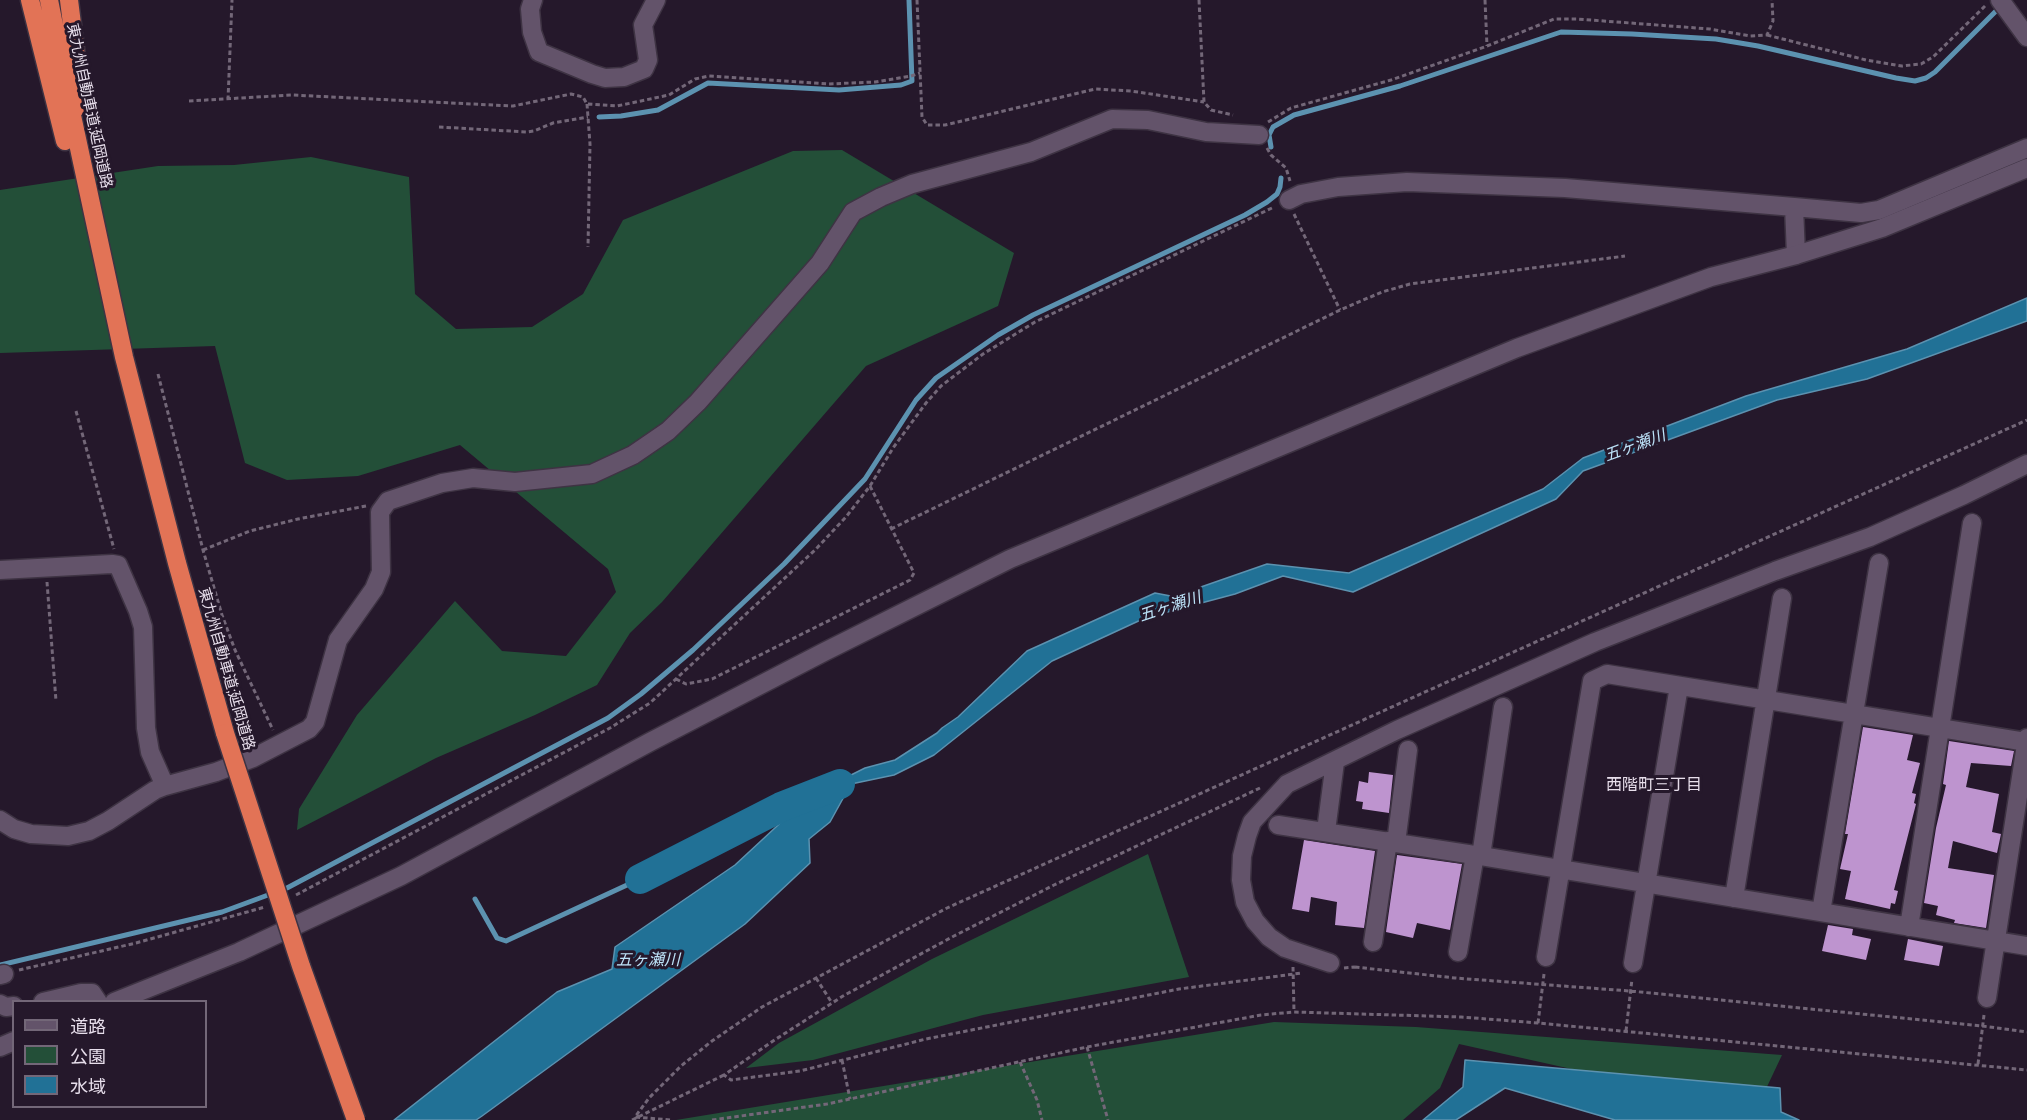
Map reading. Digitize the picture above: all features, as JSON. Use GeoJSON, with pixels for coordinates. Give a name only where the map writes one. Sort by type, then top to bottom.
{"type":"FeatureCollection","features":[{"type":"Feature","properties":{"kind":"highway"},"geometry":{"type":"LineString","coordinates":[[30,0],[72,170],[124,357]]}},
{"type":"Feature","properties":{"kind":"highway","name":"東九州自動車道;延岡道路"},"geometry":{"type":"LineString","coordinates":[[49,0],[70,111],[124,357],[177,563],[225,733],[301,966],[356,1120]]}},
{"type":"Feature","properties":{"kind":"highway","name":"東九州自動車道;延岡道路"},"geometry":{"type":"LineString","coordinates":[[61,0],[95,219]]}},
{"type":"Feature","properties":{"kind":"highway"},"geometry":{"type":"LineString","coordinates":[[69,0],[80,115]]}},
{"type":"Feature","properties":{"kind":"street"},"geometry":{"type":"LineString","coordinates":[[533,0],[530,9],[532,32],[539,52],[605,78],[624,77],[644,69],[648,60],[643,25],[656,0]]}},
{"type":"Feature","properties":{"kind":"street"},"geometry":{"type":"LineString","coordinates":[[1994,1],[2027,37]]}},
{"type":"Feature","properties":{"kind":"street"},"geometry":{"type":"LineString","coordinates":[[0,819],[14,829],[31,834],[68,836],[89,831],[155,790],[216,772],[278,746],[309,729],[315,722],[338,640],[374,589],[381,572],[380,512],[388,501],[442,483],[473,478],[515,482],[591,474],[633,455],[668,431],[698,402],[820,263],[853,212],[912,184],[1031,152],[1112,119],[1148,120],[1206,132],[1263,129]]}},
{"type":"Feature","properties":{"kind":"street"},"geometry":{"type":"LineString","coordinates":[[1290,200],[1301,194],[1338,187],[1407,182],[1564,188],[1861,213],[1879,210],[2027,148]]}},
{"type":"Feature","properties":{"kind":"street"},"geometry":{"type":"LineString","coordinates":[[119,1000],[239,952],[401,876],[660,737],[1010,559],[1517,348],[1710,277],[1796,255],[1882,228],[2027,168]]}},
{"type":"Feature","properties":{"kind":"street"},"geometry":{"type":"LineString","coordinates":[[1794,207],[1796,255]]}},
{"type":"Feature","properties":{"kind":"street"},"geometry":{"type":"LineString","coordinates":[[1332,966],[1269,938],[1255,921],[1245,902],[1241,880],[1242,856],[1252,822],[1287,784],[1397,730],[1595,642],[1775,571],[1870,537],[2027,464]]}},
{"type":"Feature","properties":{"kind":"street"},"geometry":{"type":"LineString","coordinates":[[1909,927],[1972,523]]}},
{"type":"Feature","properties":{"kind":"street"},"geometry":{"type":"LineString","coordinates":[[1821,912],[1879,563]]}},
{"type":"Feature","properties":{"kind":"street"},"geometry":{"type":"LineString","coordinates":[[0,570],[118,565],[143,627],[146,728],[150,752],[165,786]]}},
{"type":"Feature","properties":{"kind":"street"},"geometry":{"type":"LineString","coordinates":[[1734,898],[1782,598]]}},
{"type":"Feature","properties":{"kind":"street"},"geometry":{"type":"LineString","coordinates":[[1546,957],[1592,681],[1607,674],[2027,740],[1987,998]]}},
{"type":"Feature","properties":{"kind":"street"},"geometry":{"type":"LineString","coordinates":[[1633,963],[1679,686]]}},
{"type":"Feature","properties":{"kind":"street"},"geometry":{"type":"LineString","coordinates":[[1458,952],[1478,856],[1503,707]]}},
{"type":"Feature","properties":{"kind":"street"},"geometry":{"type":"LineString","coordinates":[[1373,942],[1408,750]]}},
{"type":"Feature","properties":{"kind":"street"},"geometry":{"type":"LineString","coordinates":[[1326,831],[1335,762]]}},
{"type":"Feature","properties":{"kind":"street"},"geometry":{"type":"LineString","coordinates":[[1278,825],[2027,946]]}},
{"type":"Feature","properties":{"kind":"street"},"geometry":{"type":"LineString","coordinates":[[51,1000],[81,993],[92,993],[97,1000]]}},
{"type":"Feature","properties":{"kind":"path"},"geometry":{"type":"LineString","coordinates":[[228,100],[232,0]]}},
{"type":"Feature","properties":{"kind":"path"},"geometry":{"type":"LineString","coordinates":[[917,0],[922,117],[927,125],[945,125],[1095,89],[1131,91],[1204,102]]}},
{"type":"Feature","properties":{"kind":"path"},"geometry":{"type":"LineString","coordinates":[[1199,0],[1204,102],[1210,110],[1239,116]]}},
{"type":"Feature","properties":{"kind":"path"},"geometry":{"type":"LineString","coordinates":[[1485,0],[1487,46]]}},
{"type":"Feature","properties":{"kind":"path"},"geometry":{"type":"LineString","coordinates":[[1767,35],[1773,21],[1772,0]]}},
{"type":"Feature","properties":{"kind":"path"},"geometry":{"type":"LineString","coordinates":[[1340,310],[1294,215],[1286,168],[1271,155],[1263,129],[1291,108],[1391,80],[1487,46],[1554,19],[1599,20],[1710,29],[1750,36],[1767,35],[1893,65],[1921,64],[1933,57],[1994,1]]}},
{"type":"Feature","properties":{"kind":"path"},"geometry":{"type":"LineString","coordinates":[[587,105],[617,106],[644,102],[669,95],[695,79],[709,76],[828,84],[875,82],[920,73]]}},
{"type":"Feature","properties":{"kind":"path"},"geometry":{"type":"LineString","coordinates":[[189,101],[292,95],[513,106],[572,94],[583,97],[587,105],[590,144],[588,247]]}},
{"type":"Feature","properties":{"kind":"path"},"geometry":{"type":"LineString","coordinates":[[439,127],[527,132],[553,123],[588,117]]}},
{"type":"Feature","properties":{"kind":"path"},"geometry":{"type":"LineString","coordinates":[[295,896],[610,728],[650,703],[815,550],[846,518],[926,403],[941,386],[983,354],[1035,322],[1290,200]]}},
{"type":"Feature","properties":{"kind":"path"},"geometry":{"type":"LineString","coordinates":[[891,529],[1340,310],[1383,292],[1410,284],[1625,256]]}},
{"type":"Feature","properties":{"kind":"path"},"geometry":{"type":"LineString","coordinates":[[158,374],[222,615],[235,650],[273,730],[278,746]]}},
{"type":"Feature","properties":{"kind":"path"},"geometry":{"type":"LineString","coordinates":[[76,411],[118,565]]}},
{"type":"Feature","properties":{"kind":"path"},"geometry":{"type":"LineString","coordinates":[[636,1117],[649,1098],[681,1066],[762,1007],[958,903],[2027,420]]}},
{"type":"Feature","properties":{"kind":"path"},"geometry":{"type":"LineString","coordinates":[[676,679],[686,684],[712,679],[910,580],[914,573],[870,486]]}},
{"type":"Feature","properties":{"kind":"path"},"geometry":{"type":"LineString","coordinates":[[203,550],[250,531],[388,501]]}},
{"type":"Feature","properties":{"kind":"path"},"geometry":{"type":"LineString","coordinates":[[46,568],[56,702]]}},
{"type":"Feature","properties":{"kind":"path"},"geometry":{"type":"LineString","coordinates":[[632,1120],[724,1075],[832,1003],[954,936],[1054,885],[1217,810],[1258,788],[1287,784]]}},
{"type":"Feature","properties":{"kind":"path"},"geometry":{"type":"LineString","coordinates":[[2,974],[136,943],[274,904]]}},
{"type":"Feature","properties":{"kind":"path"},"geometry":{"type":"LineString","coordinates":[[1293,950],[1294,1012]]}},
{"type":"Feature","properties":{"kind":"path"},"geometry":{"type":"LineString","coordinates":[[1538,1023],[1546,957]]}},
{"type":"Feature","properties":{"kind":"path"},"geometry":{"type":"LineString","coordinates":[[1626,1031],[1633,963]]}},
{"type":"Feature","properties":{"kind":"path"},"geometry":{"type":"LineString","coordinates":[[1332,966],[1630,991],[2027,1032]]}},
{"type":"Feature","properties":{"kind":"path"},"geometry":{"type":"LineString","coordinates":[[1332,966],[1355,967]]}},
{"type":"Feature","properties":{"kind":"path"},"geometry":{"type":"LineString","coordinates":[[724,1075],[731,1080],[800,1071],[926,1039],[1179,989],[1303,973]]}},
{"type":"Feature","properties":{"kind":"path"},"geometry":{"type":"LineString","coordinates":[[816,978],[832,1003]]}},
{"type":"Feature","properties":{"kind":"path"},"geometry":{"type":"LineString","coordinates":[[1978,1064],[1987,998]]}},
{"type":"Feature","properties":{"kind":"path"},"geometry":{"type":"LineString","coordinates":[[712,1120],[827,1104],[1087,1047],[1294,1012],[1461,1017],[1538,1023],[2027,1070]]}},
{"type":"Feature","properties":{"kind":"path"},"geometry":{"type":"LineString","coordinates":[[1087,1047],[1108,1120]]}},
{"type":"Feature","properties":{"kind":"path"},"geometry":{"type":"LineString","coordinates":[[842,1060],[850,1099]]}},
{"type":"Feature","properties":{"kind":"path"},"geometry":{"type":"LineString","coordinates":[[1020,1062],[1037,1100],[1042,1120]]}},
{"type":"Feature","properties":{"kind":"path"},"geometry":{"type":"LineString","coordinates":[[636,1117],[670,1120]]}},
{"type":"Feature","properties":{"kind":"green space"},"geometry":{"type":"Polygon","coordinates":[[[842,150],[1014,253],[998,306],[866,366],[662,602],[630,633],[597,685],[436,758],[297,830],[299,809],[357,715],[455,601],[502,651],[566,656],[616,592],[608,569],[460,445],[358,476],[287,480],[245,463],[215,346],[0,353],[0,190],[158,166],[234,165],[311,157],[409,177],[415,294],[456,329],[532,327],[583,294],[623,220],[793,151],[842,150]]]}},
{"type":"Feature","properties":{"kind":"green space"},"geometry":{"type":"Polygon","coordinates":[[[1148,854],[1189,977],[983,1015],[813,1060],[746,1068],[779,1043],[932,959],[1148,854]]]}},
{"type":"Feature","properties":{"kind":"green space"},"geometry":{"type":"Polygon","coordinates":[[[1274,1022],[1416,1027],[1782,1055],[1756,1110],[1459,1044],[1440,1088],[1403,1120],[676,1120],[1274,1022]]]}},
{"type":"Feature","properties":{"kind":"water","name":"五ヶ瀬川"},"geometry":{"type":"Polygon","coordinates":[[[2027,298],[2027,321],[1867,379],[1777,400],[1583,471],[1556,499],[1353,592],[1283,576],[1235,594],[1145,618],[1052,661],[934,755],[894,775],[851,784],[830,822],[809,839],[810,863],[745,924],[482,1116],[476,1120],[394,1120],[557,992],[612,969],[615,947],[735,865],[790,814],[839,781],[865,768],[895,760],[937,733],[958,717],[1027,651],[1155,593],[1181,598],[1201,593],[1198,588],[1267,564],[1349,573],[1543,489],[1583,458],[1746,396],[1907,349],[2027,298]]]}},
{"type":"Feature","properties":{"kind":"water"},"geometry":{"type":"Polygon","coordinates":[[[1465,1060],[1780,1088],[1781,1112],[1799,1120],[1615,1120],[1505,1088],[1456,1120],[1423,1120],[1463,1087],[1465,1060]]]}},
{"type":"Feature","properties":{"kind":"building"},"geometry":{"type":"Polygon","coordinates":[[[1863,727],[1913,735],[1907,760],[1920,763],[1912,793],[1916,794],[1914,803],[1916,804],[1894,890],[1898,891],[1895,904],[1891,903],[1890,909],[1845,899],[1851,871],[1840,869],[1848,834],[1845,834],[1863,727]]]}},
{"type":"Feature","properties":{"kind":"building"},"geometry":{"type":"Polygon","coordinates":[[[1949,741],[2014,751],[2011,766],[1971,763],[1966,787],[1999,794],[1992,832],[2001,834],[1997,853],[1953,841],[1948,868],[1994,875],[1986,928],[1954,923],[1955,920],[1936,915],[1938,906],[1924,903],[1936,828],[1946,785],[1943,784],[1949,741]]]}},
{"type":"Feature","properties":{"kind":"building"},"geometry":{"type":"Polygon","coordinates":[[[1369,772],[1393,775],[1389,813],[1362,809],[1363,802],[1356,801],[1359,781],[1368,783],[1369,772]]]}},
{"type":"Feature","properties":{"kind":"building"},"geometry":{"type":"Polygon","coordinates":[[[1304,840],[1375,851],[1364,928],[1335,925],[1337,902],[1311,897],[1309,912],[1292,909],[1304,840]]]}},
{"type":"Feature","properties":{"kind":"building"},"geometry":{"type":"Polygon","coordinates":[[[1397,855],[1462,864],[1450,930],[1417,923],[1413,938],[1386,932],[1397,855]]]}},
{"type":"Feature","properties":{"kind":"building"},"geometry":{"type":"Polygon","coordinates":[[[1828,925],[1853,929],[1852,935],[1871,939],[1866,960],[1822,951],[1828,925]]]}},
{"type":"Feature","properties":{"kind":"building"},"geometry":{"type":"Polygon","coordinates":[[[1908,939],[1943,946],[1939,966],[1904,960],[1908,939]]]}},
{"type":"Feature","properties":{"kind":"waterway"},"geometry":{"type":"LineString","coordinates":[[599,117],[658,110],[708,83],[839,90],[901,85],[912,81],[909,0]]}},
{"type":"Feature","properties":{"kind":"waterway"},"geometry":{"type":"LineString","coordinates":[[1271,147],[1269,135],[1273,127],[1294,115],[1400,86],[1561,32],[1716,39],[1758,46],[1915,81],[1935,72],[1996,11]]}},
{"type":"Feature","properties":{"kind":"waterway"},"geometry":{"type":"LineString","coordinates":[[0,965],[222,912],[287,888],[608,718],[641,694],[693,650],[784,564],[865,479],[916,400],[936,378],[998,335],[1033,315],[1245,215],[1277,194],[1281,178]]}},
{"type":"Feature","properties":{"kind":"waterway"},"geometry":{"type":"LineString","coordinates":[[640,879],[781,807],[840,784]]}},
{"type":"Feature","properties":{"kind":"waterway"},"geometry":{"type":"LineString","coordinates":[[475,899],[497,938],[506,941],[640,879]]}},
{"type":"Feature","properties":{"kind":"district","name":"西階町三丁目"},"geometry":{"type":"Point","coordinates":[1654,785]}}]}
